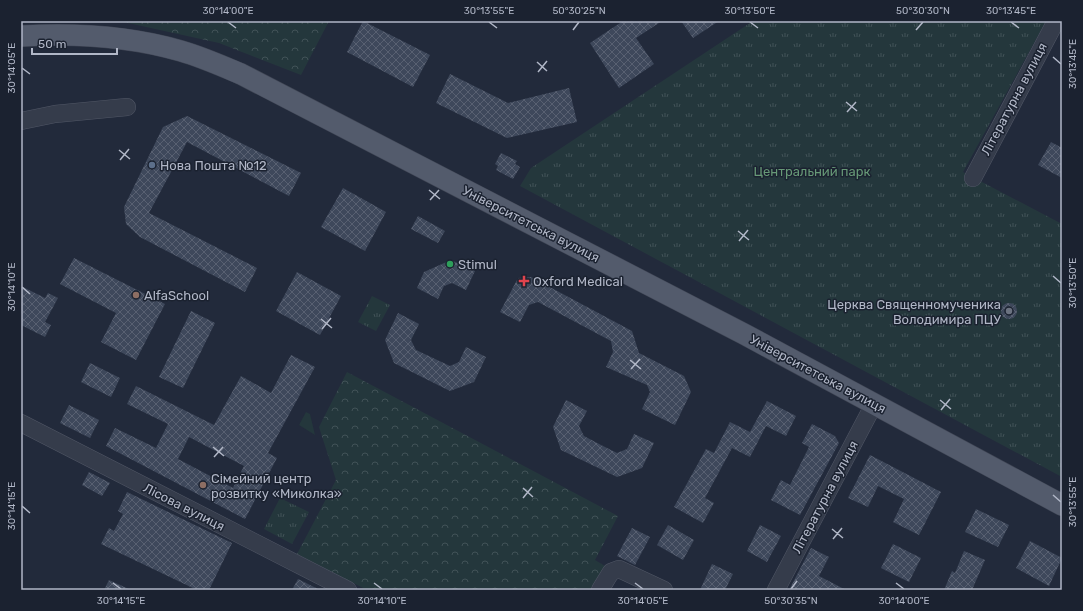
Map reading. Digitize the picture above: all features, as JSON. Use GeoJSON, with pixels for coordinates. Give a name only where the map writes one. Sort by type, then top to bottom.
{"type":"FeatureCollection","features":[{"type":"Feature","properties":{"kind":"main road","name":"Університетська вулиця"},"geometry":{"type":"LineString","coordinates":[[21,36],[80,35],[124,40],[181,51],[241,74],[550,232],[1062,505]]}},
{"type":"Feature","properties":{"kind":"street","name":"Літературна вулиця"},"geometry":{"type":"LineString","coordinates":[[972,178],[1056,21]]}},
{"type":"Feature","properties":{"kind":"street"},"geometry":{"type":"LineString","coordinates":[[21,121],[55,114],[127,107]]}},
{"type":"Feature","properties":{"kind":"street","name":"Літературна вулиця"},"geometry":{"type":"LineString","coordinates":[[776,590],[874,404]]}},
{"type":"Feature","properties":{"kind":"street","name":"Лісова вулиця"},"geometry":{"type":"LineString","coordinates":[[21,423],[348,590]]}},
{"type":"Feature","properties":{"kind":"street"},"geometry":{"type":"LineString","coordinates":[[600,590],[611,572],[619,569],[664,590]]}},
{"type":"Feature","properties":{"kind":"green space"},"geometry":{"type":"Polygon","coordinates":[[[119,21],[329,21],[301,75],[219,43],[119,21]]]}},
{"type":"Feature","properties":{"kind":"green space","name":"Центральний парк"},"geometry":{"type":"Polygon","coordinates":[[[753,21],[1046,21],[963,172],[1062,224],[1062,477],[520,186],[531,168],[753,21]]]}},
{"type":"Feature","properties":{"kind":"green space"},"geometry":{"type":"Polygon","coordinates":[[[372,296],[390,305],[376,331],[358,322],[372,296]]]}},
{"type":"Feature","properties":{"kind":"green space"},"geometry":{"type":"Polygon","coordinates":[[[347,372],[618,516],[595,560],[605,566],[592,590],[367,590],[297,554],[336,480],[319,427],[347,372]]]}},
{"type":"Feature","properties":{"kind":"green space"},"geometry":{"type":"Polygon","coordinates":[[[306,412],[310,414],[315,435],[299,425],[306,412]]]}},
{"type":"Feature","properties":{"kind":"green space"},"geometry":{"type":"Polygon","coordinates":[[[280,498],[309,512],[292,544],[264,529],[280,498]]]}},
{"type":"Feature","properties":{"kind":"building"},"geometry":{"type":"Polygon","coordinates":[[[363,21],[430,55],[413,87],[347,52],[363,21]]]}},
{"type":"Feature","properties":{"kind":"building"},"geometry":{"type":"Polygon","coordinates":[[[623,21],[662,21],[636,38],[654,64],[619,88],[590,43],[623,21]]]}},
{"type":"Feature","properties":{"kind":"building"},"geometry":{"type":"Polygon","coordinates":[[[681,21],[719,21],[693,38],[681,21]]]}},
{"type":"Feature","properties":{"kind":"building"},"geometry":{"type":"Polygon","coordinates":[[[450,74],[508,103],[569,88],[577,122],[507,138],[436,103],[450,74]]]}},
{"type":"Feature","properties":{"kind":"building"},"geometry":{"type":"Polygon","coordinates":[[[187,116],[301,173],[289,196],[187,142],[149,213],[257,268],[245,292],[140,237],[126,224],[124,207],[163,127],[187,116]]]}},
{"type":"Feature","properties":{"kind":"building"},"geometry":{"type":"Polygon","coordinates":[[[1051,142],[1062,148],[1062,178],[1038,165],[1051,142]]]}},
{"type":"Feature","properties":{"kind":"building"},"geometry":{"type":"Polygon","coordinates":[[[501,153],[517,161],[515,164],[520,167],[513,179],[496,170],[498,166],[495,164],[501,153]]]}},
{"type":"Feature","properties":{"kind":"building"},"geometry":{"type":"Polygon","coordinates":[[[343,188],[386,212],[365,251],[321,227],[343,188]]]}},
{"type":"Feature","properties":{"kind":"building"},"geometry":{"type":"Polygon","coordinates":[[[418,216],[445,231],[438,243],[411,229],[418,216]]]}},
{"type":"Feature","properties":{"kind":"building"},"geometry":{"type":"Polygon","coordinates":[[[74,258],[165,304],[136,360],[101,342],[116,313],[60,284],[74,258]]]}},
{"type":"Feature","properties":{"kind":"building"},"geometry":{"type":"Polygon","coordinates":[[[451,260],[475,271],[466,290],[452,283],[444,286],[438,299],[417,288],[424,272],[451,260]]]}},
{"type":"Feature","properties":{"kind":"building"},"geometry":{"type":"Polygon","coordinates":[[[297,272],[341,296],[320,335],[276,311],[297,272]]]}},
{"type":"Feature","properties":{"kind":"building"},"geometry":{"type":"Polygon","coordinates":[[[531,277],[632,331],[639,353],[684,376],[691,392],[675,425],[642,409],[650,392],[647,385],[606,367],[613,352],[611,341],[538,302],[529,305],[520,322],[500,312],[518,278],[531,277]]]}},
{"type":"Feature","properties":{"kind":"building"},"geometry":{"type":"Polygon","coordinates":[[[21,286],[45,298],[48,293],[58,298],[45,322],[51,325],[45,337],[21,325],[21,286]]]}},
{"type":"Feature","properties":{"kind":"building","name":"Церква Священномученика Володимира ПЦУ"},"geometry":{"type":"Polygon","coordinates":[[[1009,303],[1015,305],[1017,311],[1015,317],[1009,319],[1003,317],[1001,311],[1003,305],[1009,303]]]}},
{"type":"Feature","properties":{"kind":"building"},"geometry":{"type":"Polygon","coordinates":[[[191,311],[215,323],[183,388],[159,377],[191,311]]]}},
{"type":"Feature","properties":{"kind":"building"},"geometry":{"type":"Polygon","coordinates":[[[398,313],[419,324],[411,340],[416,350],[450,366],[459,362],[466,347],[486,357],[474,382],[450,391],[394,363],[385,340],[398,313]]]}},
{"type":"Feature","properties":{"kind":"building"},"geometry":{"type":"Polygon","coordinates":[[[291,355],[315,367],[268,453],[277,458],[245,519],[106,446],[115,428],[156,448],[168,424],[127,404],[136,386],[214,425],[241,376],[271,393],[291,355]],[[189,437],[178,459],[233,488],[244,466],[189,437]]]}},
{"type":"Feature","properties":{"kind":"building"},"geometry":{"type":"Polygon","coordinates":[[[90,363],[120,378],[111,397],[81,382],[90,363]]]}},
{"type":"Feature","properties":{"kind":"building"},"geometry":{"type":"Polygon","coordinates":[[[566,400],[587,411],[579,426],[584,436],[617,453],[627,449],[634,434],[654,443],[642,468],[617,477],[561,450],[553,427],[566,400]]]}},
{"type":"Feature","properties":{"kind":"building"},"geometry":{"type":"Polygon","coordinates":[[[767,401],[796,416],[786,436],[766,426],[750,457],[732,448],[705,498],[714,503],[703,523],[674,507],[706,449],[714,453],[730,422],[750,432],[767,401]]]}},
{"type":"Feature","properties":{"kind":"building"},"geometry":{"type":"Polygon","coordinates":[[[69,405],[99,420],[90,438],[60,423],[69,405]]]}},
{"type":"Feature","properties":{"kind":"building"},"geometry":{"type":"Polygon","coordinates":[[[812,424],[835,436],[839,443],[800,515],[771,500],[781,480],[790,485],[809,447],[802,443],[812,424]]]}},
{"type":"Feature","properties":{"kind":"building"},"geometry":{"type":"Polygon","coordinates":[[[870,455],[941,492],[919,535],[893,522],[904,499],[878,486],[868,507],[848,498],[870,455]]]}},
{"type":"Feature","properties":{"kind":"building"},"geometry":{"type":"Polygon","coordinates":[[[89,472],[110,483],[102,496],[82,485],[89,472]]]}},
{"type":"Feature","properties":{"kind":"building"},"geometry":{"type":"Polygon","coordinates":[[[127,492],[232,543],[209,590],[197,590],[101,544],[109,528],[114,531],[123,514],[118,511],[127,492]]]}},
{"type":"Feature","properties":{"kind":"building"},"geometry":{"type":"Polygon","coordinates":[[[976,509],[1009,525],[998,547],[965,532],[976,509]]]}},
{"type":"Feature","properties":{"kind":"building"},"geometry":{"type":"Polygon","coordinates":[[[668,525],[694,540],[683,560],[657,545],[668,525]]]}},
{"type":"Feature","properties":{"kind":"building"},"geometry":{"type":"Polygon","coordinates":[[[760,525],[781,536],[767,562],[747,551],[760,525]]]}},
{"type":"Feature","properties":{"kind":"building"},"geometry":{"type":"Polygon","coordinates":[[[632,528],[650,537],[635,565],[617,556],[632,528]]]}},
{"type":"Feature","properties":{"kind":"building"},"geometry":{"type":"Polygon","coordinates":[[[1030,541],[1062,558],[1049,586],[1016,568],[1030,541]]]}},
{"type":"Feature","properties":{"kind":"building"},"geometry":{"type":"Polygon","coordinates":[[[893,544],[921,558],[909,582],[881,568],[893,544]]]}},
{"type":"Feature","properties":{"kind":"building"},"geometry":{"type":"Polygon","coordinates":[[[811,548],[829,557],[819,576],[846,590],[789,590],[811,548]]]}},
{"type":"Feature","properties":{"kind":"building"},"geometry":{"type":"Polygon","coordinates":[[[964,551],[985,560],[972,590],[944,590],[952,571],[955,573],[964,551]]]}},
{"type":"Feature","properties":{"kind":"building"},"geometry":{"type":"Polygon","coordinates":[[[712,564],[733,574],[725,590],[700,590],[712,564]]]}},
{"type":"Feature","properties":{"kind":"building"},"geometry":{"type":"Polygon","coordinates":[[[298,579],[320,590],[292,590],[298,579]]]}},
{"type":"Feature","properties":{"kind":"building"},"geometry":{"type":"Polygon","coordinates":[[[109,580],[131,590],[104,590],[109,580]]]}},
{"type":"Feature","properties":{"kind":"place","name":"Нова Пошта №12"},"geometry":{"type":"Point","coordinates":[152,165]}},
{"type":"Feature","properties":{"kind":"place","name":"Stimul"},"geometry":{"type":"Point","coordinates":[450,264]}},
{"type":"Feature","properties":{"kind":"place","name":"Oxford Medical"},"geometry":{"type":"Point","coordinates":[524,281]}},
{"type":"Feature","properties":{"kind":"place","name":"AlfaSchool"},"geometry":{"type":"Point","coordinates":[136,295]}},
{"type":"Feature","properties":{"kind":"place","name":"Церква Священномученика Володимира ПЦУ"},"geometry":{"type":"Point","coordinates":[1009,311]}},
{"type":"Feature","properties":{"kind":"place","name":"Сімейний центр розвитку «Миколка»"},"geometry":{"type":"Point","coordinates":[203,485]}}]}
